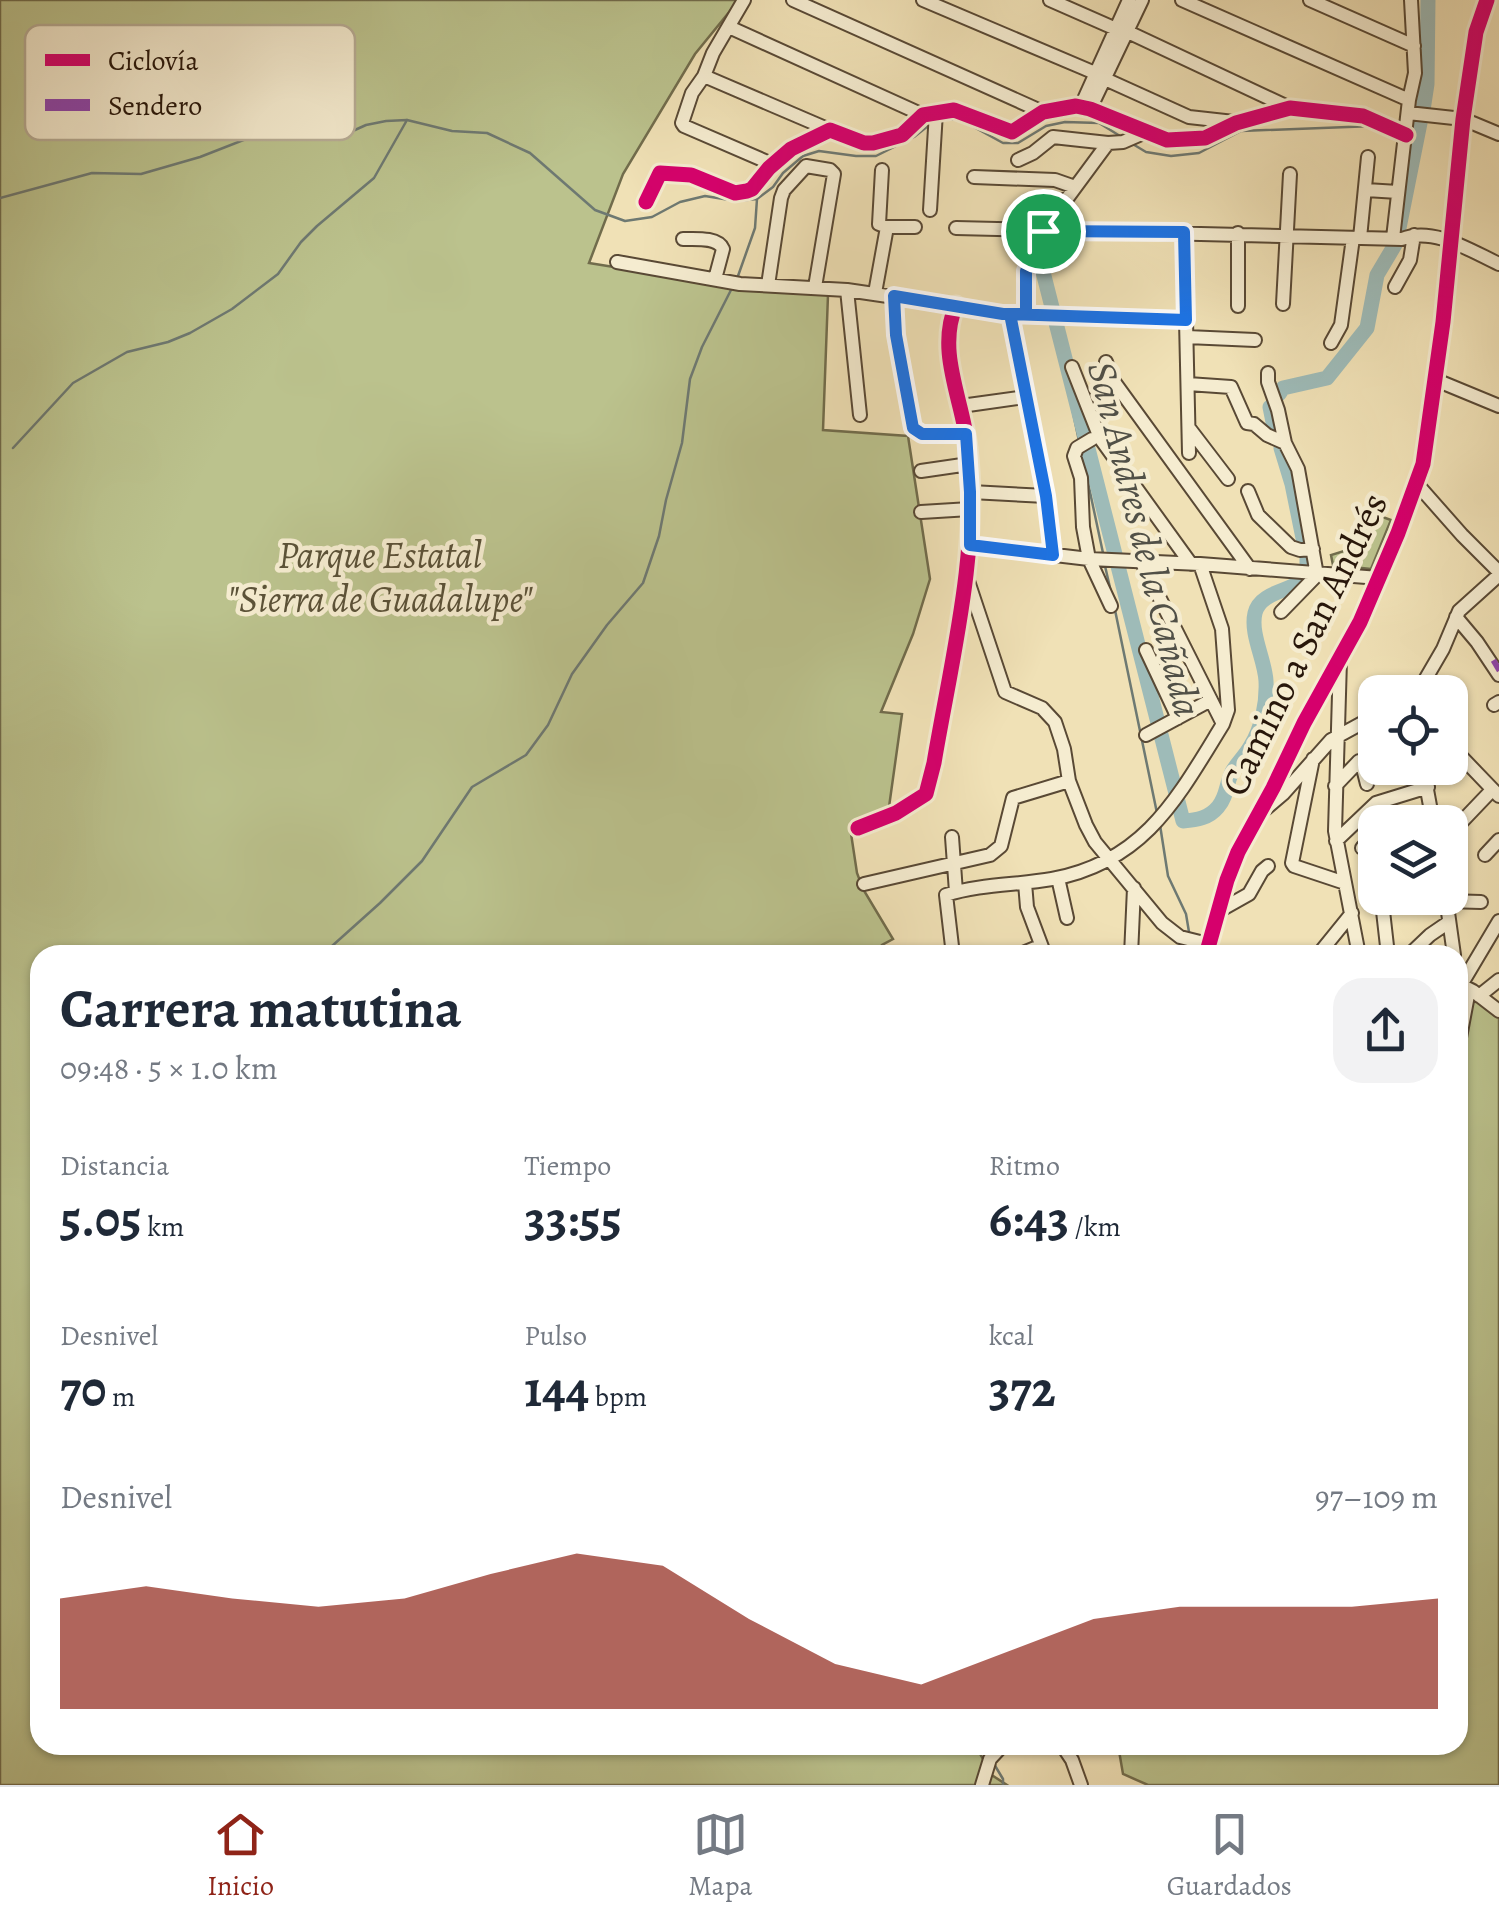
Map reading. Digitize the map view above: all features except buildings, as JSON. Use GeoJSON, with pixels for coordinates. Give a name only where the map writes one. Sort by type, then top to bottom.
{"type":"FeatureCollection","features":[{"type":"Feature","properties":{"kind":"street"},"geometry":{"type":"LineString","coordinates":[[744,0],[692,93],[683,124],[772,164]]}},
{"type":"Feature","properties":{"kind":"street"},"geometry":{"type":"LineString","coordinates":[[793,0],[1043,112]]}},
{"type":"Feature","properties":{"kind":"street"},"geometry":{"type":"LineString","coordinates":[[923,0],[1189,117],[1236,123]]}},
{"type":"Feature","properties":{"kind":"street"},"geometry":{"type":"LineString","coordinates":[[1050,0],[1290,108],[1359,115],[1406,135]]}},
{"type":"Feature","properties":{"kind":"street"},"geometry":{"type":"LineString","coordinates":[[1122,30],[1128,0]]}},
{"type":"Feature","properties":{"kind":"street"},"geometry":{"type":"LineString","coordinates":[[1086,107],[1122,30],[1142,0]]}},
{"type":"Feature","properties":{"kind":"street"},"geometry":{"type":"LineString","coordinates":[[1182,0],[1408,106],[1499,134]]}},
{"type":"Feature","properties":{"kind":"street"},"geometry":{"type":"LineString","coordinates":[[1310,0],[1414,46]]}},
{"type":"Feature","properties":{"kind":"street"},"geometry":{"type":"LineString","coordinates":[[1395,287],[1410,260],[1401,237],[1398,192],[1415,73],[1412,0]]}},
{"type":"Feature","properties":{"kind":"street","name":"Camino a San Andrés"},"geometry":{"type":"LineString","coordinates":[[1208,945],[1238,852],[1379,578],[1426,456],[1463,120],[1476,32],[1487,0]]}},
{"type":"Feature","properties":{"kind":"street"},"geometry":{"type":"LineString","coordinates":[[729,27],[929,113],[958,111],[1009,132],[1043,112],[1086,107],[1166,140],[1198,139],[1236,123],[1290,108]]}},
{"type":"Feature","properties":{"kind":"street"},"geometry":{"type":"LineString","coordinates":[[704,76],[864,143],[902,135],[929,113]]}},
{"type":"Feature","properties":{"kind":"street"},"geometry":{"type":"LineString","coordinates":[[929,113],[930,210]]}},
{"type":"Feature","properties":{"kind":"street"},"geometry":{"type":"LineString","coordinates":[[646,202],[660,174],[691,175],[737,193],[752,188],[791,148],[830,130]]}},
{"type":"Feature","properties":{"kind":"street"},"geometry":{"type":"LineString","coordinates":[[1018,160],[1054,137],[1108,143],[1124,142],[1146,132]]}},
{"type":"Feature","properties":{"kind":"street"},"geometry":{"type":"LineString","coordinates":[[1026,314],[1026,271],[1043,231],[1108,143]]}},
{"type":"Feature","properties":{"kind":"street"},"geometry":{"type":"LineString","coordinates":[[1331,343],[1341,325],[1366,190],[1368,157]]}},
{"type":"Feature","properties":{"kind":"street"},"geometry":{"type":"LineString","coordinates":[[768,285],[781,198],[806,166],[833,172],[834,177],[815,287]]}},
{"type":"Feature","properties":{"kind":"street"},"geometry":{"type":"LineString","coordinates":[[882,170],[879,224],[915,227]]}},
{"type":"Feature","properties":{"kind":"street"},"geometry":{"type":"LineString","coordinates":[[1283,304],[1290,174]]}},
{"type":"Feature","properties":{"kind":"street"},"geometry":{"type":"LineString","coordinates":[[974,178],[1055,180],[1076,188]]}},
{"type":"Feature","properties":{"kind":"street"},"geometry":{"type":"LineString","coordinates":[[1366,190],[1398,192]]}},
{"type":"Feature","properties":{"kind":"street"},"geometry":{"type":"LineString","coordinates":[[875,294],[887,227]]}},
{"type":"Feature","properties":{"kind":"street"},"geometry":{"type":"LineString","coordinates":[[956,228],[1401,237],[1452,242],[1499,264]]}},
{"type":"Feature","properties":{"kind":"street"},"geometry":{"type":"LineString","coordinates":[[1184,232],[1189,453]]}},
{"type":"Feature","properties":{"kind":"street"},"geometry":{"type":"LineString","coordinates":[[1238,233],[1238,306]]}},
{"type":"Feature","properties":{"kind":"street"},"geometry":{"type":"LineString","coordinates":[[683,239],[722,245],[714,279]]}},
{"type":"Feature","properties":{"kind":"street"},"geometry":{"type":"LineString","coordinates":[[617,262],[740,284],[847,290],[1010,314],[1186,320]]}},
{"type":"Feature","properties":{"kind":"street"},"geometry":{"type":"LineString","coordinates":[[847,290],[860,416]]}},
{"type":"Feature","properties":{"kind":"street"},"geometry":{"type":"LineString","coordinates":[[894,296],[896,335],[909,414],[916,431],[966,434]]}},
{"type":"Feature","properties":{"kind":"street"},"geometry":{"type":"LineString","coordinates":[[858,828],[896,813],[926,794],[934,763],[970,545],[966,434],[948,336],[956,304]]}},
{"type":"Feature","properties":{"kind":"street"},"geometry":{"type":"LineString","coordinates":[[1010,314],[1046,496],[1053,555]]}},
{"type":"Feature","properties":{"kind":"street"},"geometry":{"type":"LineString","coordinates":[[1187,338],[1255,340]]}},
{"type":"Feature","properties":{"kind":"street"},"geometry":{"type":"LineString","coordinates":[[1106,362],[1112,379],[1250,568]]}},
{"type":"Feature","properties":{"kind":"street"},"geometry":{"type":"LineString","coordinates":[[951,894],[1058,878],[1111,860],[1144,835],[1172,806],[1224,724],[1228,710],[1222,629],[1196,564],[1100,438],[1072,367]]}},
{"type":"Feature","properties":{"kind":"street"},"geometry":{"type":"LineString","coordinates":[[1268,373],[1285,442],[1298,470],[1317,575]]}},
{"type":"Feature","properties":{"kind":"street"},"geometry":{"type":"LineString","coordinates":[[1436,380],[1499,406]]}},
{"type":"Feature","properties":{"kind":"street"},"geometry":{"type":"LineString","coordinates":[[1188,384],[1231,387],[1247,423],[1285,442]]}},
{"type":"Feature","properties":{"kind":"street"},"geometry":{"type":"LineString","coordinates":[[961,406],[1026,397]]}},
{"type":"Feature","properties":{"kind":"street"},"geometry":{"type":"LineString","coordinates":[[1189,428],[1228,479]]}},
{"type":"Feature","properties":{"kind":"street"},"geometry":{"type":"LineString","coordinates":[[1092,439],[1077,448],[1074,456],[1089,558],[1111,606]]}},
{"type":"Feature","properties":{"kind":"street"},"geometry":{"type":"LineString","coordinates":[[921,471],[969,464]]}},
{"type":"Feature","properties":{"kind":"street"},"geometry":{"type":"LineString","coordinates":[[1416,484],[1497,569],[1459,610],[1428,675]]}},
{"type":"Feature","properties":{"kind":"street"},"geometry":{"type":"LineString","coordinates":[[1248,491],[1258,516],[1291,547],[1313,549]]}},
{"type":"Feature","properties":{"kind":"street"},"geometry":{"type":"LineString","coordinates":[[970,492],[1046,496]]}},
{"type":"Feature","properties":{"kind":"street"},"geometry":{"type":"LineString","coordinates":[[922,512],[970,510]]}},
{"type":"Feature","properties":{"kind":"street"},"geometry":{"type":"LineString","coordinates":[[970,545],[1089,558],[1379,578]]}},
{"type":"Feature","properties":{"kind":"street"},"geometry":{"type":"LineString","coordinates":[[1141,561],[1224,724]]}},
{"type":"Feature","properties":{"kind":"street"},"geometry":{"type":"LineString","coordinates":[[1281,612],[1317,575]]}},
{"type":"Feature","properties":{"kind":"street"},"geometry":{"type":"LineString","coordinates":[[966,576],[1005,692],[1049,713],[1054,722],[1064,749],[1068,781],[1090,834],[1162,923],[1199,945]]}},
{"type":"Feature","properties":{"kind":"street"},"geometry":{"type":"LineString","coordinates":[[1456,617],[1497,669]]}},
{"type":"Feature","properties":{"kind":"street"},"geometry":{"type":"LineString","coordinates":[[1146,650],[1178,718]]}},
{"type":"Feature","properties":{"kind":"street"},"geometry":{"type":"LineString","coordinates":[[1340,658],[1336,840],[1357,945]]}},
{"type":"Feature","properties":{"kind":"street"},"geometry":{"type":"LineString","coordinates":[[1146,735],[1211,700]]}},
{"type":"Feature","properties":{"kind":"street"},"geometry":{"type":"LineString","coordinates":[[1258,815],[1283,794],[1330,740],[1358,725]]}},
{"type":"Feature","properties":{"kind":"street"},"geometry":{"type":"LineString","coordinates":[[1313,759],[1292,864],[1345,883]]}},
{"type":"Feature","properties":{"kind":"street"},"geometry":{"type":"LineString","coordinates":[[1336,786],[1358,762]]}},
{"type":"Feature","properties":{"kind":"street"},"geometry":{"type":"LineString","coordinates":[[1468,764],[1496,793],[1468,818]]}},
{"type":"Feature","properties":{"kind":"street"},"geometry":{"type":"LineString","coordinates":[[864,884],[990,855],[1001,846],[1014,798],[1068,781]]}},
{"type":"Feature","properties":{"kind":"street"},"geometry":{"type":"LineString","coordinates":[[1336,840],[1376,803],[1428,787],[1431,805]]}},
{"type":"Feature","properties":{"kind":"street"},"geometry":{"type":"LineString","coordinates":[[952,838],[953,945]]}},
{"type":"Feature","properties":{"kind":"street"},"geometry":{"type":"LineString","coordinates":[[1484,856],[1499,840]]}},
{"type":"Feature","properties":{"kind":"street"},"geometry":{"type":"LineString","coordinates":[[1217,912],[1249,894],[1268,866]]}},
{"type":"Feature","properties":{"kind":"street"},"geometry":{"type":"LineString","coordinates":[[1058,878],[1067,918]]}},
{"type":"Feature","properties":{"kind":"street"},"geometry":{"type":"LineString","coordinates":[[1024,884],[1027,908],[1041,945]]}},
{"type":"Feature","properties":{"kind":"street"},"geometry":{"type":"LineString","coordinates":[[1131,945],[1134,888]]}},
{"type":"Feature","properties":{"kind":"street"},"geometry":{"type":"LineString","coordinates":[[1468,901],[1482,902]]}},
{"type":"Feature","properties":{"kind":"street"},"geometry":{"type":"LineString","coordinates":[[1326,945],[1352,913]]}},
{"type":"Feature","properties":{"kind":"street"},"geometry":{"type":"LineString","coordinates":[[1383,915],[1387,945]]}},
{"type":"Feature","properties":{"kind":"street"},"geometry":{"type":"LineString","coordinates":[[1448,915],[1452,945]]}},
{"type":"Feature","properties":{"kind":"street"},"geometry":{"type":"LineString","coordinates":[[1468,981],[1499,921]]}},
{"type":"Feature","properties":{"kind":"street"},"geometry":{"type":"LineString","coordinates":[[1420,945],[1449,922]]}},
{"type":"Feature","properties":{"kind":"street"},"geometry":{"type":"LineString","coordinates":[[1468,986],[1499,980]]}},
{"type":"Feature","properties":{"kind":"street"},"geometry":{"type":"LineString","coordinates":[[1468,989],[1499,1011]]}},
{"type":"Feature","properties":{"kind":"street"},"geometry":{"type":"LineString","coordinates":[[982,1785],[994,1755]]}},
{"type":"Feature","properties":{"kind":"street"},"geometry":{"type":"LineString","coordinates":[[1069,1755],[1081,1785]]}},
{"type":"Feature","properties":{"kind":"green space","name":"Parque Estatal \"Sierra de Guadalupe\""},"geometry":{"type":"Polygon","coordinates":[[[0,0],[739,0],[695,54],[623,174],[589,263],[738,287],[828,295],[823,430],[908,436],[930,579],[913,634],[881,712],[902,714],[889,807],[850,827],[863,889],[893,939],[882,945],[30,945],[30,1755],[981,1755],[986,1764],[984,1770],[1007,1785],[0,1785],[0,0]]]}},
{"type":"Feature","properties":{"kind":"green space"},"geometry":{"type":"Polygon","coordinates":[[[1363,510],[1391,520],[1371,569],[1333,565],[1331,555],[1357,547],[1353,531],[1366,528],[1363,510]]]}},
{"type":"Feature","properties":{"kind":"green space"},"geometry":{"type":"Polygon","coordinates":[[[1471,995],[1499,1013],[1499,1785],[1148,1785],[1123,1774],[1120,1755],[1468,1755],[1471,995]]]}},
{"type":"Feature","properties":{"kind":"waterway"},"geometry":{"type":"LineString","coordinates":[[1423,110],[1428,0]]}},
{"type":"Feature","properties":{"kind":"waterway","name":"San Andres de la Cañada"},"geometry":{"type":"LineString","coordinates":[[1279,394],[1283,388],[1327,378],[1367,328],[1377,275],[1396,243],[1421,118]]}},
{"type":"Feature","properties":{"kind":"waterway"},"geometry":{"type":"LineString","coordinates":[[943,119],[961,120],[1003,143],[1018,143],[1046,126],[1065,122],[1099,123],[1120,136]]}},
{"type":"Feature","properties":{"kind":"waterway"},"geometry":{"type":"LineString","coordinates":[[355,130],[407,120],[452,131],[487,133],[530,153],[595,210],[625,221],[652,217],[680,202],[705,196],[736,201],[757,199],[803,156],[819,151],[876,156],[928,126]]}},
{"type":"Feature","properties":{"kind":"waterway"},"geometry":{"type":"LineString","coordinates":[[13,448],[73,383],[127,352],[190,333],[232,309],[278,274],[301,242],[374,178],[407,120]]}},
{"type":"Feature","properties":{"kind":"waterway"},"geometry":{"type":"LineString","coordinates":[[1410,125],[1420,125]]}},
{"type":"Feature","properties":{"kind":"waterway"},"geometry":{"type":"LineString","coordinates":[[1131,143],[1146,152],[1171,156],[1199,153],[1241,131],[1374,126]]}},
{"type":"Feature","properties":{"kind":"waterway"},"geometry":{"type":"LineString","coordinates":[[0,198],[92,173],[141,174],[244,140]]}},
{"type":"Feature","properties":{"kind":"waterway"},"geometry":{"type":"LineString","coordinates":[[738,276],[755,228],[757,199]]}},
{"type":"Feature","properties":{"kind":"waterway","name":"San Andres de la Cañada"},"geometry":{"type":"LineString","coordinates":[[1042,268],[1051,309]]}},
{"type":"Feature","properties":{"kind":"waterway","name":"San Andres de la Cañada"},"geometry":{"type":"LineString","coordinates":[[1042,268],[1183,821],[1202,818],[1218,807],[1232,772],[1261,724],[1266,681],[1254,630],[1258,606],[1269,596],[1304,580]]}},
{"type":"Feature","properties":{"kind":"waterway"},"geometry":{"type":"LineString","coordinates":[[333,945],[422,861],[472,787],[526,755],[548,725],[572,674],[643,583],[682,443],[690,379],[732,288]]}},
{"type":"Feature","properties":{"kind":"waterway"},"geometry":{"type":"LineString","coordinates":[[1054,321],[1079,441]]}},
{"type":"Feature","properties":{"kind":"waterway","name":"San Andres de la Cañada"},"geometry":{"type":"LineString","coordinates":[[1270,407],[1275,432]]}},
{"type":"Feature","properties":{"kind":"waterway","name":"San Andres de la Cañada"},"geometry":{"type":"LineString","coordinates":[[1281,448],[1304,543]]}},
{"type":"Feature","properties":{"kind":"waterway"},"geometry":{"type":"LineString","coordinates":[[1082,454],[1085,470]]}},
{"type":"Feature","properties":{"kind":"waterway"},"geometry":{"type":"LineString","coordinates":[[1087,478],[1103,553]]}},
{"type":"Feature","properties":{"kind":"waterway","name":"San Andres de la Cañada"},"geometry":{"type":"LineString","coordinates":[[1307,556],[1307,567]]}},
{"type":"Feature","properties":{"kind":"waterway"},"geometry":{"type":"LineString","coordinates":[[1105,566],[1111,592]]}},
{"type":"Feature","properties":{"kind":"waterway"},"geometry":{"type":"LineString","coordinates":[[1115,610],[1157,813]]}},
{"type":"Feature","properties":{"kind":"waterway"},"geometry":{"type":"LineString","coordinates":[[1160,825],[1168,876],[1186,914],[1189,932]]}},
{"type":"Feature","properties":{"kind":"waterway"},"geometry":{"type":"LineString","coordinates":[[994,1764],[1003,1785]]}},
{"type":"Feature","properties":{"kind":"marked path"},"geometry":{"type":"LineString","coordinates":[[1494,667],[1499,664]]}},
{"type":"Feature","properties":{"kind":"cycle path"},"geometry":{"type":"LineString","coordinates":[[1209,945],[1238,852],[1360,622],[1423,464],[1443,322],[1463,119],[1476,32],[1487,0]]}},
{"type":"Feature","properties":{"kind":"cycle path"},"geometry":{"type":"LineString","coordinates":[[646,202],[660,173],[691,175],[735,193],[747,191],[791,149],[830,130],[873,143],[902,135],[923,115],[954,110],[1012,132],[1043,112],[1076,106],[1167,140],[1205,138],[1236,123],[1290,108],[1363,116],[1406,135]]}},
{"type":"Feature","properties":{"kind":"cycle path"},"geometry":{"type":"LineString","coordinates":[[858,828],[896,813],[926,794],[934,763],[962,606],[970,526],[968,448],[950,358],[949,340],[956,305]]}},
{"type":"Feature","properties":{"kind":"route"},"geometry":{"type":"LineString","coordinates":[[1043,231],[1026,271],[1026,314],[1003,314],[894,296],[896,335],[913,428],[922,434],[966,434],[970,545],[1053,555],[1046,496],[1026,397],[1010,314],[1186,320],[1184,232],[1043,231]]}}]}
